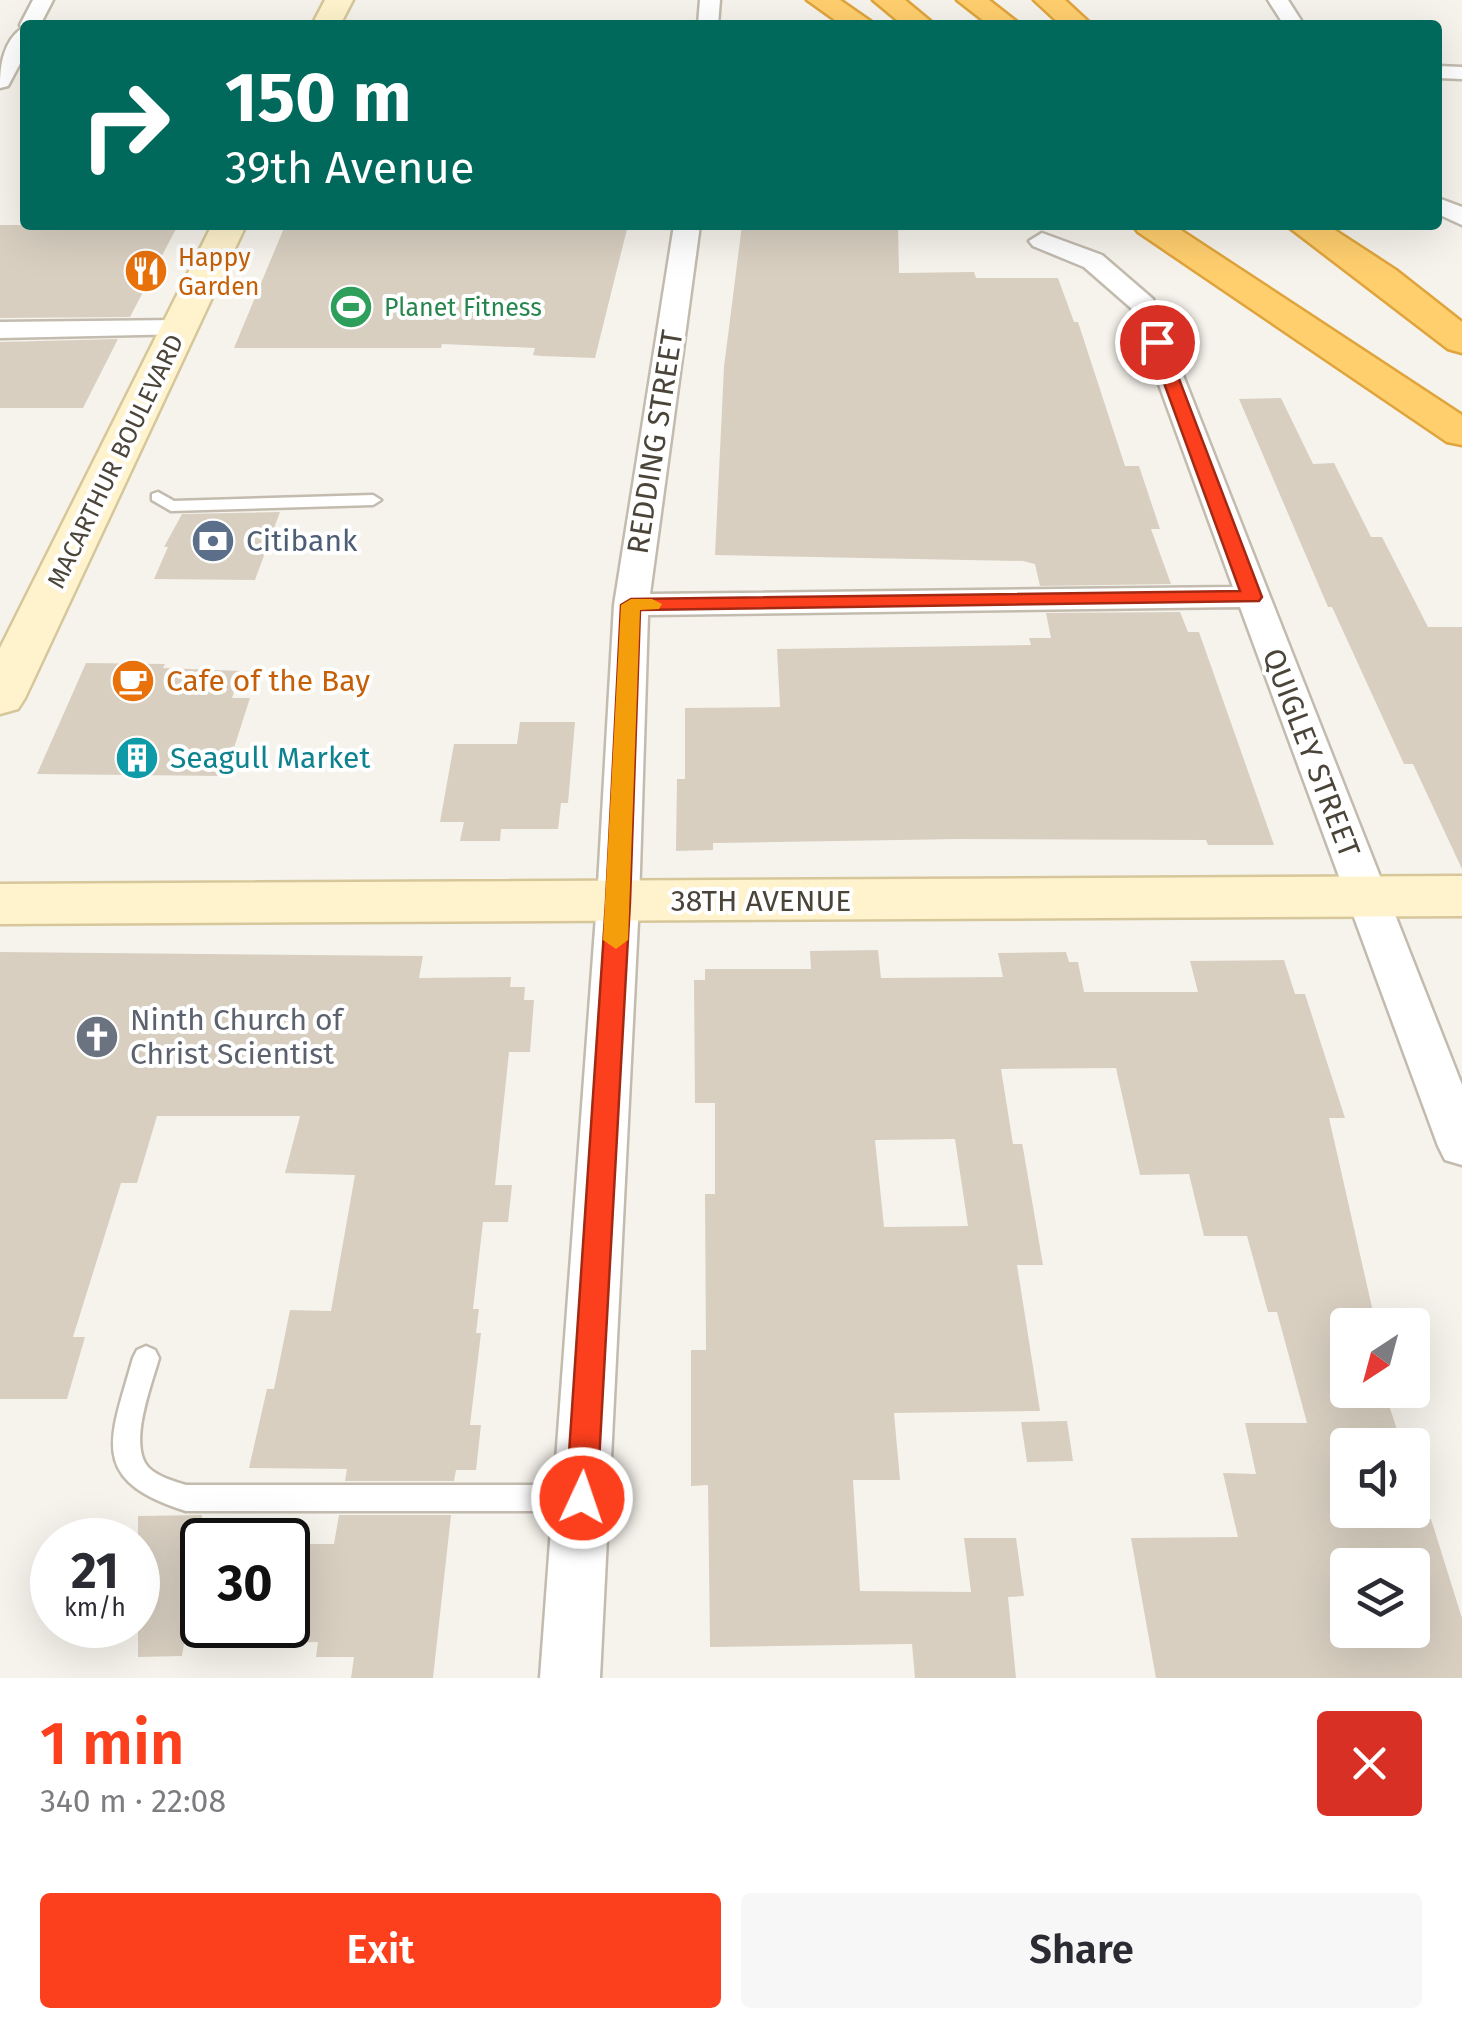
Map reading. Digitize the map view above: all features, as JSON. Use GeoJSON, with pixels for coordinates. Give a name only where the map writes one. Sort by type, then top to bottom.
{"type":"FeatureCollection","features":[{"type":"Feature","properties":{"kind":"highway"},"geometry":{"type":"LineString","coordinates":[[820,0],[854,20]]}},
{"type":"Feature","properties":{"kind":"highway"},"geometry":{"type":"LineString","coordinates":[[887,0],[915,20]]}},
{"type":"Feature","properties":{"kind":"highway"},"geometry":{"type":"LineString","coordinates":[[970,0],[1000,20]]}},
{"type":"Feature","properties":{"kind":"highway"},"geometry":{"type":"LineString","coordinates":[[1048,0],[1072,20]]}},
{"type":"Feature","properties":{"kind":"highway"},"geometry":{"type":"LineString","coordinates":[[1158,230],[1462,433]]}},
{"type":"Feature","properties":{"kind":"highway"},"geometry":{"type":"LineString","coordinates":[[1204,230],[1462,433]]}},
{"type":"Feature","properties":{"kind":"highway"},"geometry":{"type":"LineString","coordinates":[[1311,230],[1383,278],[1462,341]]}},
{"type":"Feature","properties":{"kind":"highway"},"geometry":{"type":"LineString","coordinates":[[1342,230],[1383,278]]}},
{"type":"Feature","properties":{"kind":"street"},"geometry":{"type":"LineString","coordinates":[[0,81],[17,44]]}},
{"type":"Feature","properties":{"kind":"street","name":"MACARTHUR BOULEVARD"},"geometry":{"type":"LineString","coordinates":[[0,698],[227,230]]}},
{"type":"Feature","properties":{"kind":"street","name":"REDDING STREET"},"geometry":{"type":"LineString","coordinates":[[570,1678],[618,902],[631,605],[687,230]]}},
{"type":"Feature","properties":{"kind":"street","name":"QUIGLEY STREET"},"geometry":{"type":"LineString","coordinates":[[1042,241],[1094,261],[1143,305],[1462,1146]]}},
{"type":"Feature","properties":{"kind":"street"},"geometry":{"type":"LineString","coordinates":[[0,330],[179,328]]}},
{"type":"Feature","properties":{"kind":"street"},"geometry":{"type":"LineString","coordinates":[[631,605],[1252,597]]}},
{"type":"Feature","properties":{"kind":"street","name":"38TH AVENUE"},"geometry":{"type":"LineString","coordinates":[[0,904],[1462,896]]}},
{"type":"Feature","properties":{"kind":"lane"},"geometry":{"type":"LineString","coordinates":[[158,497],[171,506],[373,500]]}},
{"type":"Feature","properties":{"kind":"lane"},"geometry":{"type":"LineString","coordinates":[[146,1358],[126,1438],[126,1456],[131,1471],[142,1483],[164,1493],[186,1498],[582,1498]]}},
{"type":"Feature","properties":{"kind":"building"},"geometry":{"type":"Polygon","coordinates":[[[0,225],[20,225],[20,230],[175,230],[130,317],[0,318],[0,225]]]}},
{"type":"Feature","properties":{"kind":"building"},"geometry":{"type":"Polygon","coordinates":[[[283,230],[627,230],[595,358],[533,355],[535,348],[442,344],[441,348],[234,348],[283,230]]]}},
{"type":"Feature","properties":{"kind":"building"},"geometry":{"type":"Polygon","coordinates":[[[741,230],[898,230],[899,273],[974,272],[976,278],[1058,278],[1074,322],[1078,322],[1125,466],[1139,466],[1160,529],[1151,529],[1171,584],[1040,586],[1035,564],[1023,561],[715,555],[724,367],[741,230]]]}},
{"type":"Feature","properties":{"kind":"building"},"geometry":{"type":"Polygon","coordinates":[[[118,339],[83,408],[0,408],[0,342],[118,339]]]}},
{"type":"Feature","properties":{"kind":"building"},"geometry":{"type":"Polygon","coordinates":[[[1281,398],[1313,464],[1334,463],[1371,537],[1382,537],[1428,627],[1462,627],[1462,869],[1413,764],[1404,764],[1332,607],[1328,607],[1239,399],[1281,398]]]}},
{"type":"Feature","properties":{"kind":"building","name":"Citibank"},"geometry":{"type":"Polygon","coordinates":[[[280,512],[255,580],[154,579],[168,547],[164,547],[182,514],[280,512]]]}},
{"type":"Feature","properties":{"kind":"building"},"geometry":{"type":"Polygon","coordinates":[[[1180,612],[1188,632],[1199,632],[1274,845],[1208,845],[1206,840],[958,839],[713,843],[713,850],[676,851],[677,779],[685,779],[685,708],[780,707],[777,649],[1031,645],[1029,638],[1051,638],[1046,613],[1180,612]]]}},
{"type":"Feature","properties":{"kind":"building"},"geometry":{"type":"Polygon","coordinates":[[[86,663],[165,664],[163,668],[241,671],[232,698],[250,698],[225,776],[37,774],[86,663]]]}},
{"type":"Feature","properties":{"kind":"building"},"geometry":{"type":"Polygon","coordinates":[[[520,722],[575,722],[568,803],[561,803],[558,829],[501,829],[500,841],[460,841],[464,822],[440,822],[454,744],[517,744],[520,722]]]}},
{"type":"Feature","properties":{"kind":"building"},"geometry":{"type":"Polygon","coordinates":[[[878,950],[881,978],[1003,977],[998,953],[1066,952],[1069,962],[1078,962],[1084,992],[1198,992],[1190,961],[1284,960],[1295,994],[1305,994],[1345,1118],[1329,1118],[1372,1308],[1330,1308],[1330,1408],[1390,1408],[1396,1428],[1330,1428],[1330,1528],[1430,1528],[1431,1519],[1462,1618],[1462,1678],[1156,1678],[1131,1538],[1238,1537],[1223,1473],[1256,1474],[1245,1423],[1307,1423],[1277,1312],[1268,1312],[1247,1236],[1204,1236],[1189,1174],[1140,1175],[1116,1068],[1001,1069],[1013,1144],[1022,1144],[1023,1148],[1043,1265],[1017,1265],[1040,1411],[894,1413],[900,1480],[853,1480],[860,1591],[971,1592],[964,1538],[1016,1538],[1024,1596],[1008,1597],[1016,1678],[915,1678],[912,1644],[710,1647],[708,1485],[691,1486],[691,1350],[706,1350],[705,1194],[715,1194],[715,1103],[695,1103],[694,980],[705,980],[705,969],[811,969],[810,951],[878,950]],[[955,1139],[875,1140],[884,1227],[968,1226],[955,1139]]]}},
{"type":"Feature","properties":{"kind":"building"},"geometry":{"type":"Polygon","coordinates":[[[0,952],[423,956],[419,978],[511,977],[510,987],[525,987],[524,1000],[534,1000],[530,1052],[509,1052],[495,1185],[512,1185],[508,1222],[483,1222],[473,1309],[479,1309],[476,1333],[481,1333],[470,1425],[481,1425],[476,1470],[456,1470],[454,1481],[345,1481],[347,1469],[249,1468],[267,1389],[274,1389],[290,1310],[331,1311],[355,1175],[285,1173],[300,1116],[157,1116],[137,1183],[121,1183],[73,1337],[85,1337],[67,1399],[0,1399],[0,952]]]}},
{"type":"Feature","properties":{"kind":"building"},"geometry":{"type":"Polygon","coordinates":[[[1067,1421],[1073,1461],[1027,1462],[1021,1422],[1067,1421]]]}},
{"type":"Feature","properties":{"kind":"building"},"geometry":{"type":"Polygon","coordinates":[[[202,1515],[180,1518],[182,1656],[138,1657],[138,1648],[160,1648],[160,1518],[138,1516],[202,1515]]]}},
{"type":"Feature","properties":{"kind":"building"},"geometry":{"type":"Polygon","coordinates":[[[339,1515],[451,1515],[433,1678],[351,1678],[354,1657],[316,1657],[318,1642],[310,1642],[310,1544],[334,1544],[339,1515]]]}},
{"type":"Feature","properties":{"kind":"slow traffic"},"geometry":{"type":"LineString","coordinates":[[616,940],[631,605],[652,604]]}},
{"type":"Feature","properties":{"kind":"place","name":"Happy Garden"},"geometry":{"type":"Point","coordinates":[146,271]}},
{"type":"Feature","properties":{"kind":"place","name":"Planet Fitness"},"geometry":{"type":"Point","coordinates":[351,307]}},
{"type":"Feature","properties":{"kind":"place","name":"Citibank"},"geometry":{"type":"Point","coordinates":[213,541]}},
{"type":"Feature","properties":{"kind":"place","name":"Cafe of the Bay"},"geometry":{"type":"Point","coordinates":[133,681]}},
{"type":"Feature","properties":{"kind":"place","name":"Seagull Market"},"geometry":{"type":"Point","coordinates":[137,758]}},
{"type":"Feature","properties":{"kind":"place","name":"Ninth Church of Christ Scientist"},"geometry":{"type":"Point","coordinates":[97,1037]}},
{"type":"Feature","properties":{"kind":"route"},"geometry":{"type":"LineString","coordinates":[[582,1498],[618,902],[631,605],[1252,597],[1157,342]]}}]}
